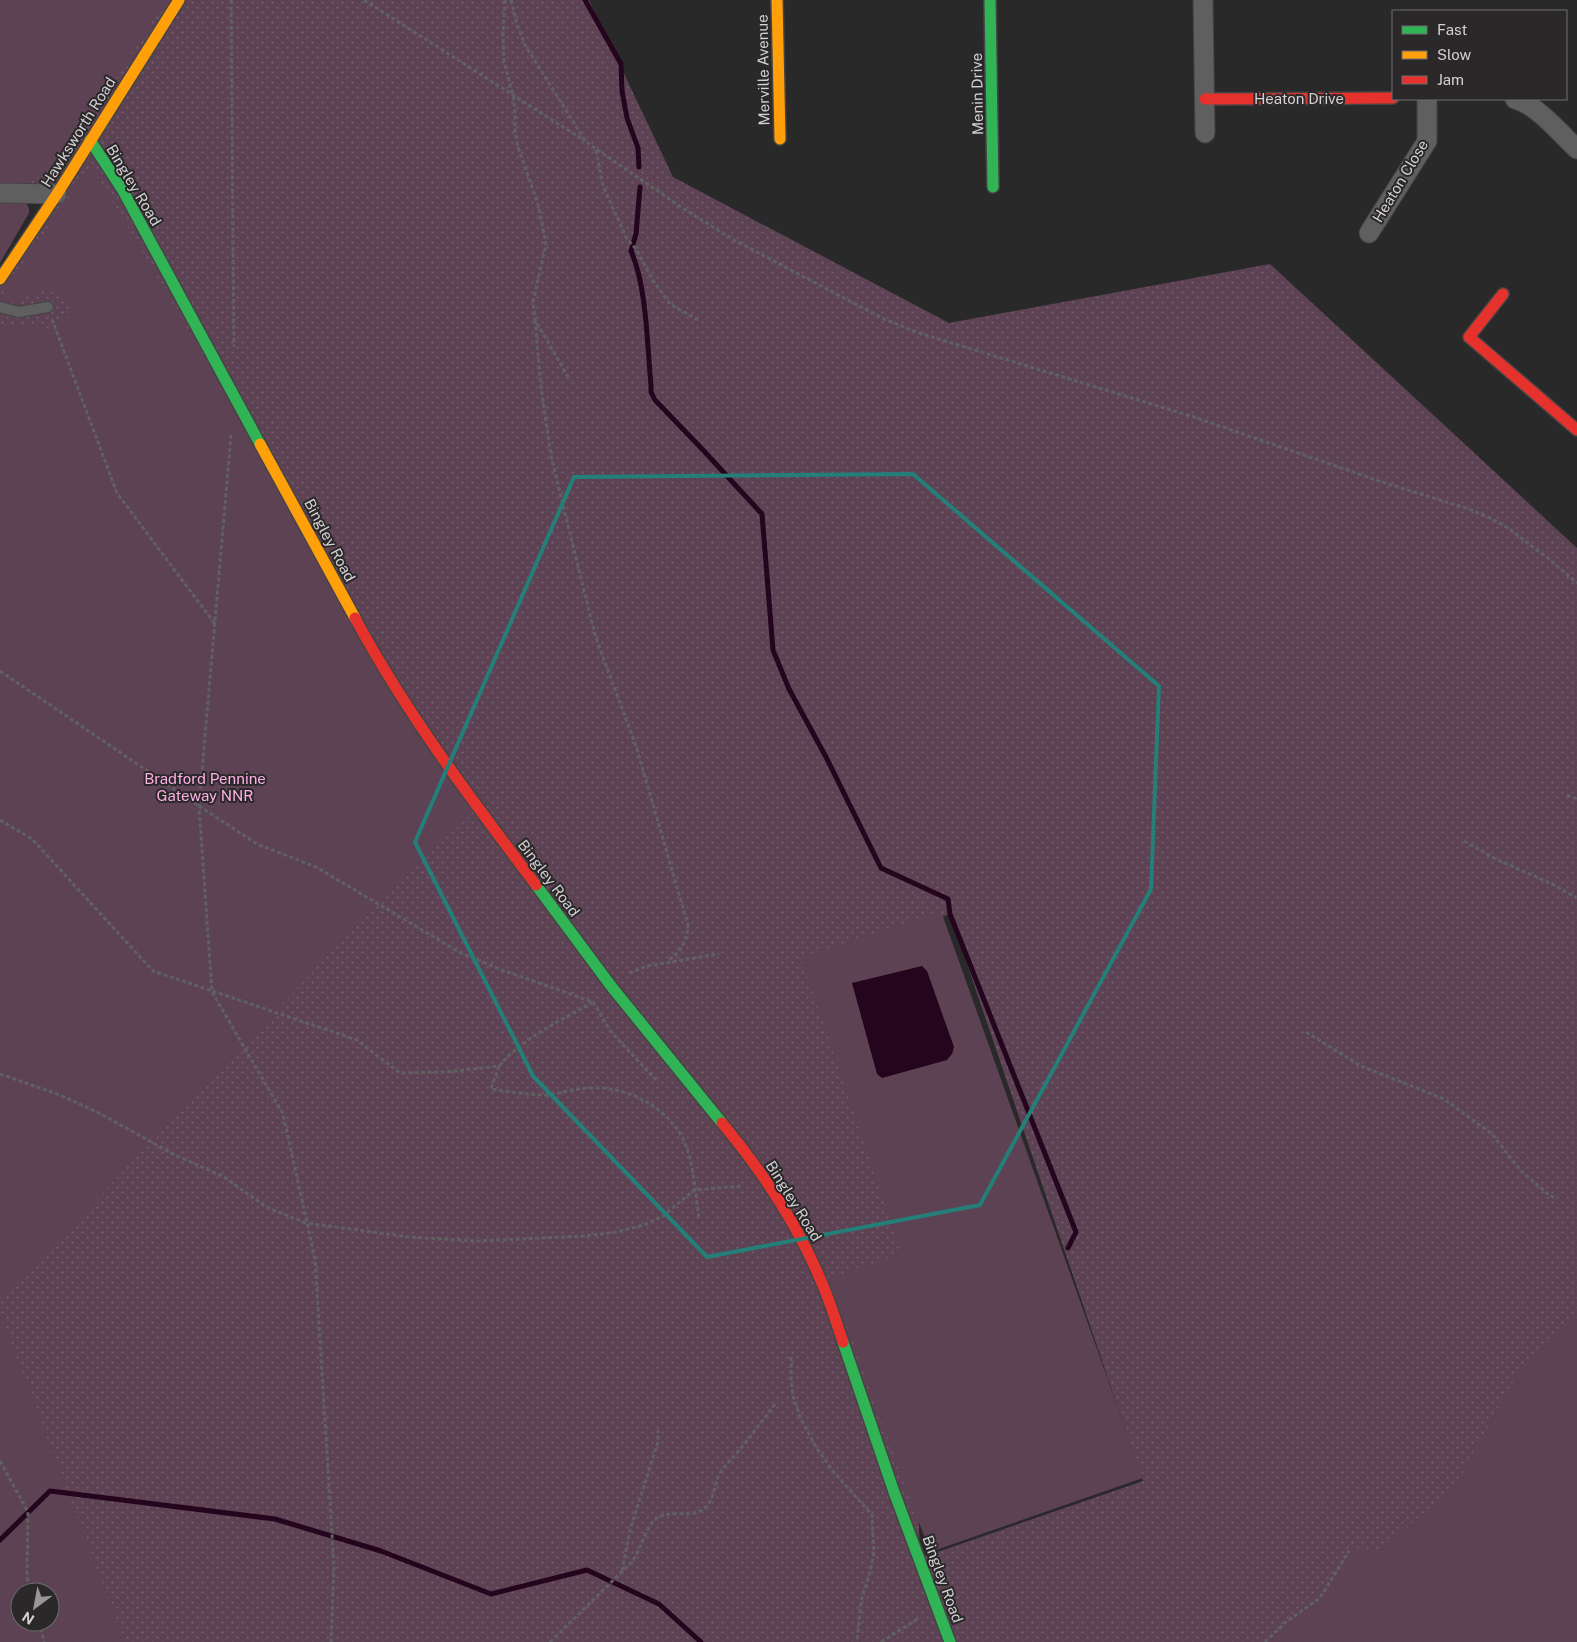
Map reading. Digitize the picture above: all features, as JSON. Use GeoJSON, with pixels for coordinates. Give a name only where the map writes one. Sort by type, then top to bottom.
{"type":"FeatureCollection","features":[{"type":"Feature","properties":{"kind":"street","name":"Hawksworth Road"},"geometry":{"type":"LineString","coordinates":[[0,279],[57,194],[179,0]]}},
{"type":"Feature","properties":{"kind":"street","name":"Merville Avenue"},"geometry":{"type":"LineString","coordinates":[[777,0],[780,139]]}},
{"type":"Feature","properties":{"kind":"street","name":"Menin Drive"},"geometry":{"type":"LineString","coordinates":[[990,0],[993,187]]}},
{"type":"Feature","properties":{"kind":"street"},"geometry":{"type":"LineString","coordinates":[[1203,0],[1205,133]]}},
{"type":"Feature","properties":{"kind":"street","name":"Heaton Drive"},"geometry":{"type":"LineString","coordinates":[[1204,99],[1392,98]]}},
{"type":"Feature","properties":{"kind":"street","name":"Heaton Close"},"geometry":{"type":"LineString","coordinates":[[1369,233],[1427,141],[1427,100]]}},
{"type":"Feature","properties":{"kind":"street"},"geometry":{"type":"LineString","coordinates":[[1518,100],[1534,110],[1577,149]]}},
{"type":"Feature","properties":{"kind":"street","name":"Bingley Road"},"geometry":{"type":"LineString","coordinates":[[90,140],[122,189],[367,642],[399,695],[473,801],[610,986],[739,1143],[775,1193],[801,1237],[822,1282],[894,1492],[950,1642]]}},
{"type":"Feature","properties":{"kind":"street"},"geometry":{"type":"LineString","coordinates":[[0,193],[57,194]]}},
{"type":"Feature","properties":{"kind":"street"},"geometry":{"type":"LineString","coordinates":[[1503,294],[1470,337],[1577,430]]}},
{"type":"Feature","properties":{"kind":"lane"},"geometry":{"type":"LineString","coordinates":[[0,307],[19,312],[48,307]]}},
{"type":"Feature","properties":{"kind":"path"},"geometry":{"type":"LineString","coordinates":[[231,0],[234,355]]}},
{"type":"Feature","properties":{"kind":"path"},"geometry":{"type":"LineString","coordinates":[[364,0],[514,95],[734,240],[884,319],[919,333],[1194,416],[1379,481],[1468,509],[1508,528],[1577,583]]}},
{"type":"Feature","properties":{"kind":"path"},"geometry":{"type":"LineString","coordinates":[[505,0],[504,62],[514,95],[515,132],[538,204],[544,226],[546,244],[533,302],[541,387],[551,456],[597,641],[636,746],[688,925],[687,937],[683,946],[667,962]]}},
{"type":"Feature","properties":{"kind":"path"},"geometry":{"type":"LineString","coordinates":[[511,0],[516,25],[525,45],[586,142]]}},
{"type":"Feature","properties":{"kind":"path"},"geometry":{"type":"LineString","coordinates":[[596,150],[603,186],[627,239],[636,249],[654,282],[670,304],[700,321]]}},
{"type":"Feature","properties":{"kind":"path"},"geometry":{"type":"LineString","coordinates":[[48,307],[117,493],[215,624]]}},
{"type":"Feature","properties":{"kind":"path"},"geometry":{"type":"LineString","coordinates":[[535,320],[570,380]]}},
{"type":"Feature","properties":{"kind":"path"},"geometry":{"type":"LineString","coordinates":[[231,432],[198,806],[212,992],[283,1114],[315,1259],[333,1557],[331,1642]]}},
{"type":"Feature","properties":{"kind":"path"},"geometry":{"type":"LineString","coordinates":[[0,671],[257,844],[316,867],[461,952],[502,970],[592,1002],[611,1032],[658,1081]]}},
{"type":"Feature","properties":{"kind":"path"},"geometry":{"type":"LineString","coordinates":[[1567,794],[1577,799]]}},
{"type":"Feature","properties":{"kind":"path"},"geometry":{"type":"LineString","coordinates":[[0,820],[32,839],[153,972],[357,1040],[400,1073],[446,1072],[499,1066]]}},
{"type":"Feature","properties":{"kind":"path"},"geometry":{"type":"LineString","coordinates":[[1464,841],[1496,859],[1552,884],[1577,898]]}},
{"type":"Feature","properties":{"kind":"path"},"geometry":{"type":"LineString","coordinates":[[699,1218],[690,1159],[683,1140],[662,1114],[644,1100],[608,1088],[576,1089],[551,1095],[491,1089],[499,1066],[510,1052],[530,1038],[592,1002],[630,972],[647,966],[719,954]]}},
{"type":"Feature","properties":{"kind":"path"},"geometry":{"type":"LineString","coordinates":[[1306,1032],[1361,1066],[1444,1099],[1492,1134],[1521,1171],[1550,1196],[1557,1199]]}},
{"type":"Feature","properties":{"kind":"path"},"geometry":{"type":"LineString","coordinates":[[0,1074],[60,1095],[101,1114],[173,1154],[224,1177],[268,1208],[306,1223],[409,1238],[478,1241],[586,1236],[616,1232],[663,1216],[694,1190],[747,1185]]}},
{"type":"Feature","properties":{"kind":"path"},"geometry":{"type":"LineString","coordinates":[[791,1357],[793,1396],[801,1419],[816,1447],[833,1471],[872,1515],[874,1553],[861,1601],[856,1642]]}},
{"type":"Feature","properties":{"kind":"path"},"geometry":{"type":"LineString","coordinates":[[550,1642],[636,1557],[651,1523],[666,1515],[699,1512],[710,1502],[721,1471],[775,1404]]}},
{"type":"Feature","properties":{"kind":"path"},"geometry":{"type":"LineString","coordinates":[[622,1572],[630,1530],[658,1442],[658,1430]]}},
{"type":"Feature","properties":{"kind":"path"},"geometry":{"type":"LineString","coordinates":[[0,1461],[28,1512],[28,1582]]}},
{"type":"Feature","properties":{"kind":"path"},"geometry":{"type":"LineString","coordinates":[[1265,1642],[1286,1622],[1320,1598],[1349,1551]]}},
{"type":"Feature","properties":{"kind":"path"},"geometry":{"type":"LineString","coordinates":[[880,1642],[937,1608]]}},
{"type":"Feature","properties":{"kind":"highlighted area"},"geometry":{"type":"Polygon","coordinates":[[[913,474],[1159,686],[1151,889],[980,1205],[707,1257],[533,1076],[415,842],[574,477],[913,474]]]}},
{"type":"Feature","properties":{"kind":"green space"},"geometry":{"type":"Polygon","coordinates":[[[0,0],[589,0],[673,177],[949,323],[1270,264],[1577,548],[1577,1642],[0,1642],[0,284],[56,194],[0,192],[0,0]],[[950,914],[805,964],[910,1261],[920,1558],[1143,1481],[950,914]]]}},
{"type":"Feature","properties":{"kind":"green space"},"geometry":{"type":"Polygon","coordinates":[[[0,0],[166,0],[62,164],[32,180],[16,186],[0,188],[0,0]]]}},
{"type":"Feature","properties":{"kind":"green space","name":"Bradford Pennine Gateway NNR"},"geometry":{"type":"Polygon","coordinates":[[[89,169],[95,173],[137,243],[472,813],[371,910],[0,1301],[0,324],[12,326],[33,324],[50,331],[71,315],[69,302],[49,290],[41,289],[9,305],[0,302],[0,300],[8,284],[89,169]]]}},
{"type":"Feature","properties":{"kind":"green space"},"geometry":{"type":"Polygon","coordinates":[[[0,200],[24,200],[29,208],[29,213],[0,263],[0,200]]]}},
{"type":"Feature","properties":{"kind":"green space"},"geometry":{"type":"Polygon","coordinates":[[[941,911],[1143,1478],[930,1552],[829,1278],[902,1254],[801,958],[941,911]]]}},
{"type":"Feature","properties":{"kind":"green space"},"geometry":{"type":"Polygon","coordinates":[[[0,1314],[125,1642],[0,1642],[0,1314]]]}},
{"type":"Feature","properties":{"kind":"green space"},"geometry":{"type":"Polygon","coordinates":[[[1577,1318],[1577,1642],[1262,1642],[1274,1630],[1310,1606],[1355,1547],[1368,1553],[1380,1551],[1455,1486],[1523,1364],[1577,1318]]]}},
{"type":"Feature","properties":{"kind":"shaded area"},"geometry":{"type":"Polygon","coordinates":[[[922,966],[927,971],[954,1047],[952,1054],[947,1060],[882,1078],[877,1074],[852,983],[922,966]]]}},
{"type":"Feature","properties":{"kind":"waterway"},"geometry":{"type":"LineString","coordinates":[[585,0],[621,64],[622,91],[627,118],[638,148],[639,167]]}},
{"type":"Feature","properties":{"kind":"waterway"},"geometry":{"type":"LineString","coordinates":[[640,187],[636,234],[631,251],[643,299],[651,392],[655,400],[762,514],[773,650],[789,689],[826,757],[881,868],[948,899],[950,914],[1076,1232],[1068,1248]]}},
{"type":"Feature","properties":{"kind":"waterway"},"geometry":{"type":"LineString","coordinates":[[0,1540],[50,1491],[275,1519],[381,1551],[491,1594],[587,1570],[659,1604],[701,1642]]}},
{"type":"Feature","properties":{"kind":"traffic: fast"},"geometry":{"type":"LineString","coordinates":[[990,0],[993,187]]}},
{"type":"Feature","properties":{"kind":"traffic: fast"},"geometry":{"type":"LineString","coordinates":[[90,140],[122,189],[260,444]]}},
{"type":"Feature","properties":{"kind":"traffic: fast"},"geometry":{"type":"LineString","coordinates":[[536,885],[611,986],[722,1123]]}},
{"type":"Feature","properties":{"kind":"traffic: fast"},"geometry":{"type":"LineString","coordinates":[[843,1342],[894,1492],[950,1642]]}},
{"type":"Feature","properties":{"kind":"traffic: slow"},"geometry":{"type":"LineString","coordinates":[[0,279],[57,194],[179,0]]}},
{"type":"Feature","properties":{"kind":"traffic: slow"},"geometry":{"type":"LineString","coordinates":[[777,0],[780,139]]}},
{"type":"Feature","properties":{"kind":"traffic: slow"},"geometry":{"type":"LineString","coordinates":[[260,444],[355,618]]}},
{"type":"Feature","properties":{"kind":"traffic: jam"},"geometry":{"type":"LineString","coordinates":[[1205,99],[1392,98]]}},
{"type":"Feature","properties":{"kind":"traffic: jam"},"geometry":{"type":"LineString","coordinates":[[1503,294],[1469,337],[1577,430]]}},
{"type":"Feature","properties":{"kind":"traffic: jam"},"geometry":{"type":"LineString","coordinates":[[355,618],[396,688],[440,755],[536,885]]}},
{"type":"Feature","properties":{"kind":"traffic: jam"},"geometry":{"type":"LineString","coordinates":[[722,1123],[765,1179],[790,1218],[824,1289],[843,1342]]}}]}
